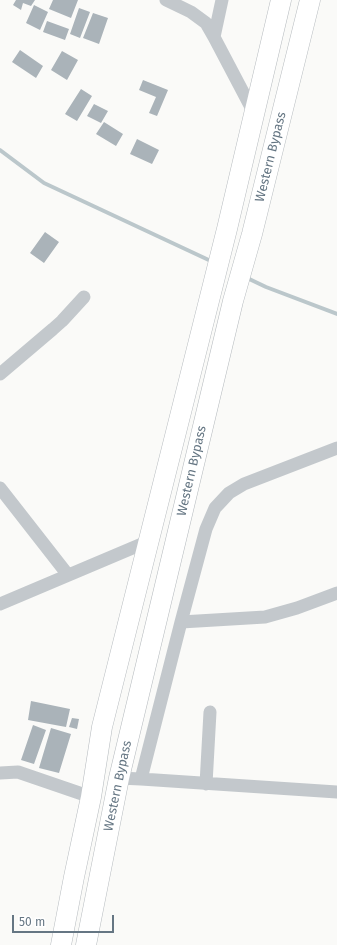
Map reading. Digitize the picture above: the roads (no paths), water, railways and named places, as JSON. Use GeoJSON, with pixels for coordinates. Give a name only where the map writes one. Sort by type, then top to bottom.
{"type":"FeatureCollection","features":[{"type":"Feature","properties":{"kind":"main road","name":"Western Bypass"},"geometry":{"type":"LineString","coordinates":[[61,945],[91,798],[102,726],[227,229],[281,0]]}},
{"type":"Feature","properties":{"kind":"main road","name":"Western Bypass"},"geometry":{"type":"LineString","coordinates":[[86,945],[119,778],[233,301],[252,234],[310,0]]}},
{"type":"Feature","properties":{"kind":"street"},"geometry":{"type":"LineString","coordinates":[[166,0],[191,12],[206,23],[254,113]]}},
{"type":"Feature","properties":{"kind":"street"},"geometry":{"type":"LineString","coordinates":[[214,37],[222,0]]}},
{"type":"Feature","properties":{"kind":"street"},"geometry":{"type":"LineString","coordinates":[[0,374],[62,321],[84,297]]}},
{"type":"Feature","properties":{"kind":"street"},"geometry":{"type":"LineString","coordinates":[[141,779],[206,529],[215,508],[229,493],[244,484],[337,448]]}},
{"type":"Feature","properties":{"kind":"street"},"geometry":{"type":"LineString","coordinates":[[0,488],[68,575]]}},
{"type":"Feature","properties":{"kind":"street"},"geometry":{"type":"LineString","coordinates":[[0,604],[149,541]]}},
{"type":"Feature","properties":{"kind":"street"},"geometry":{"type":"LineString","coordinates":[[181,622],[264,617],[297,608],[337,593]]}},
{"type":"Feature","properties":{"kind":"street"},"geometry":{"type":"LineString","coordinates":[[206,784],[210,712]]}},
{"type":"Feature","properties":{"kind":"street"},"geometry":{"type":"LineString","coordinates":[[0,773],[18,772],[91,798]]}},
{"type":"Feature","properties":{"kind":"street"},"geometry":{"type":"LineString","coordinates":[[119,778],[337,792]]}},
{"type":"Feature","properties":{"kind":"waterway"},"geometry":{"type":"LineString","coordinates":[[0,150],[44,183],[213,262]]}},
{"type":"Feature","properties":{"kind":"waterway"},"geometry":{"type":"LineString","coordinates":[[245,277],[266,287],[337,314]]}}]}
